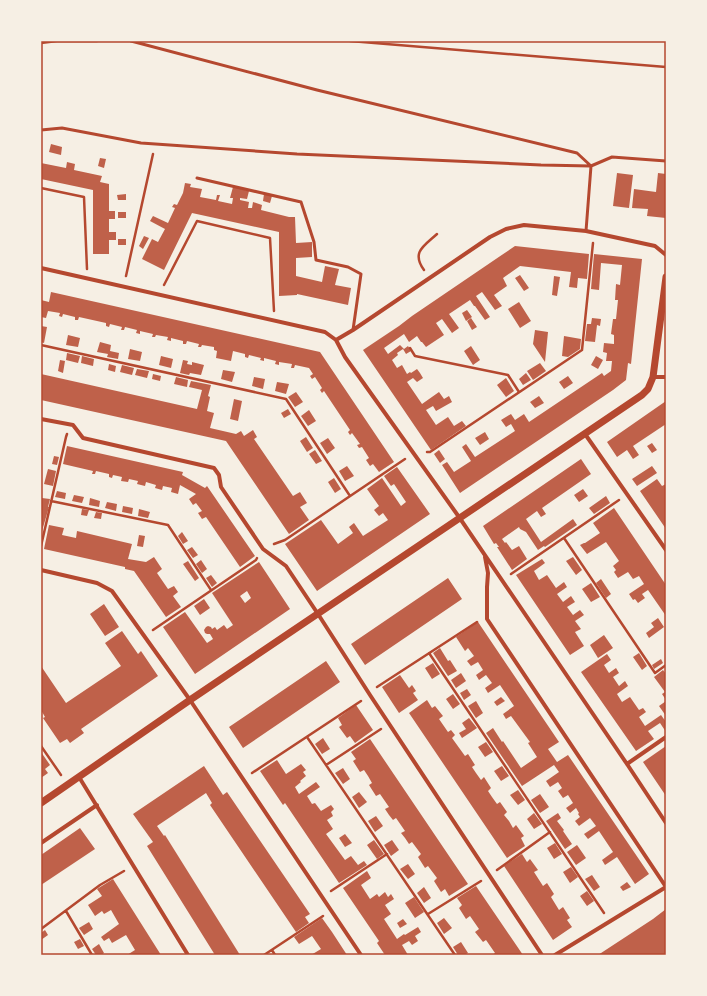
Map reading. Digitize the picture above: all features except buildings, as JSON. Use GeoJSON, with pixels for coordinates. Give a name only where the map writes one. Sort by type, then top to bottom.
{"type":"FeatureCollection","features":[{"type":"Feature","properties":{"kind":"street"},"geometry":{"type":"LineString","coordinates":[[336,340],[490,237],[506,229],[524,225],[586,231],[655,246],[666,255]]}},
{"type":"Feature","properties":{"kind":"street"},"geometry":{"type":"LineString","coordinates":[[41,268],[325,332],[336,340],[345,357],[502,580],[666,823]]}},
{"type":"Feature","properties":{"kind":"street"},"geometry":{"type":"LineString","coordinates":[[41,803],[190,700],[642,395],[648,389],[653,377],[666,277]]}},
{"type":"Feature","properties":{"kind":"street"},"geometry":{"type":"LineString","coordinates":[[653,377],[666,377]]}},
{"type":"Feature","properties":{"kind":"street"},"geometry":{"type":"LineString","coordinates":[[41,419],[73,425],[83,438],[214,468],[219,475],[221,487],[262,549],[286,566],[542,955]]}},
{"type":"Feature","properties":{"kind":"street"},"geometry":{"type":"LineString","coordinates":[[585,434],[666,550]]}},
{"type":"Feature","properties":{"kind":"street"},"geometry":{"type":"LineString","coordinates":[[484,554],[488,573],[487,619],[666,887],[555,955]]}},
{"type":"Feature","properties":{"kind":"street"},"geometry":{"type":"LineString","coordinates":[[41,570],[97,583],[112,591],[190,700],[362,955]]}},
{"type":"Feature","properties":{"kind":"street"},"geometry":{"type":"LineString","coordinates":[[627,764],[666,737]]}},
{"type":"Feature","properties":{"kind":"street"},"geometry":{"type":"LineString","coordinates":[[79,777],[188,955]]}},
{"type":"Feature","properties":{"kind":"street"},"geometry":{"type":"LineString","coordinates":[[41,843],[97,806]]}},
{"type":"Feature","properties":{"kind":"lane"},"geometry":{"type":"LineString","coordinates":[[132,41],[317,90],[577,153],[592,166]]}},
{"type":"Feature","properties":{"kind":"lane"},"geometry":{"type":"LineString","coordinates":[[41,130],[62,128],[140,143],[305,155],[592,166],[612,158],[666,161]]}},
{"type":"Feature","properties":{"kind":"lane"},"geometry":{"type":"LineString","coordinates":[[586,231],[592,166]]}},
{"type":"Feature","properties":{"kind":"lane"},"geometry":{"type":"LineString","coordinates":[[197,178],[301,202],[314,242],[316,260],[348,267],[361,274],[353,330]]}},
{"type":"Feature","properties":{"kind":"path"},"geometry":{"type":"LineString","coordinates":[[41,42],[97,41]]}},
{"type":"Feature","properties":{"kind":"path"},"geometry":{"type":"LineString","coordinates":[[350,41],[666,67]]}},
{"type":"Feature","properties":{"kind":"path"},"geometry":{"type":"LineString","coordinates":[[124,286],[156,144]]}},
{"type":"Feature","properties":{"kind":"path"},"geometry":{"type":"LineString","coordinates":[[41,188],[84,197],[88,278]]}},
{"type":"Feature","properties":{"kind":"path"},"geometry":{"type":"LineString","coordinates":[[159,294],[197,221],[270,238],[275,321]]}},
{"type":"Feature","properties":{"kind":"path"},"geometry":{"type":"LineString","coordinates":[[144,636],[256,560],[262,549],[285,540],[414,453],[430,452],[582,350],[593,243],[586,231]]}},
{"type":"Feature","properties":{"kind":"path"},"geometry":{"type":"LineString","coordinates":[[429,278],[421,266],[418,258],[420,250],[437,234]]}},
{"type":"Feature","properties":{"kind":"path"},"geometry":{"type":"LineString","coordinates":[[41,345],[286,399],[350,496]]}},
{"type":"Feature","properties":{"kind":"path"},"geometry":{"type":"LineString","coordinates":[[410,348],[415,356],[508,375],[519,392]]}},
{"type":"Feature","properties":{"kind":"path"},"geometry":{"type":"LineString","coordinates":[[41,546],[66,436],[73,425]]}},
{"type":"Feature","properties":{"kind":"path"},"geometry":{"type":"LineString","coordinates":[[502,580],[628,494]]}},
{"type":"Feature","properties":{"kind":"path"},"geometry":{"type":"LineString","coordinates":[[51,500],[168,526],[211,590]]}},
{"type":"Feature","properties":{"kind":"path"},"geometry":{"type":"LineString","coordinates":[[564,538],[655,673],[666,665]]}},
{"type":"Feature","properties":{"kind":"path"},"geometry":{"type":"LineString","coordinates":[[244,779],[370,695],[376,688],[487,615]]}},
{"type":"Feature","properties":{"kind":"path"},"geometry":{"type":"LineString","coordinates":[[429,653],[610,922]]}},
{"type":"Feature","properties":{"kind":"path"},"geometry":{"type":"LineString","coordinates":[[326,765],[389,724]]}},
{"type":"Feature","properties":{"kind":"path"},"geometry":{"type":"LineString","coordinates":[[307,737],[455,955]]}},
{"type":"Feature","properties":{"kind":"path"},"geometry":{"type":"LineString","coordinates":[[41,746],[68,785]]}},
{"type":"Feature","properties":{"kind":"path"},"geometry":{"type":"LineString","coordinates":[[323,897],[387,854]]}},
{"type":"Feature","properties":{"kind":"path"},"geometry":{"type":"LineString","coordinates":[[41,929],[100,885],[133,865]]}},
{"type":"Feature","properties":{"kind":"path"},"geometry":{"type":"LineString","coordinates":[[264,955],[331,910]]}},
{"type":"Feature","properties":{"kind":"path"},"geometry":{"type":"LineString","coordinates":[[66,911],[92,955]]}},
{"type":"Feature","properties":{"kind":"path"},"geometry":{"type":"LineString","coordinates":[[272,950],[275,955]]}}]}
